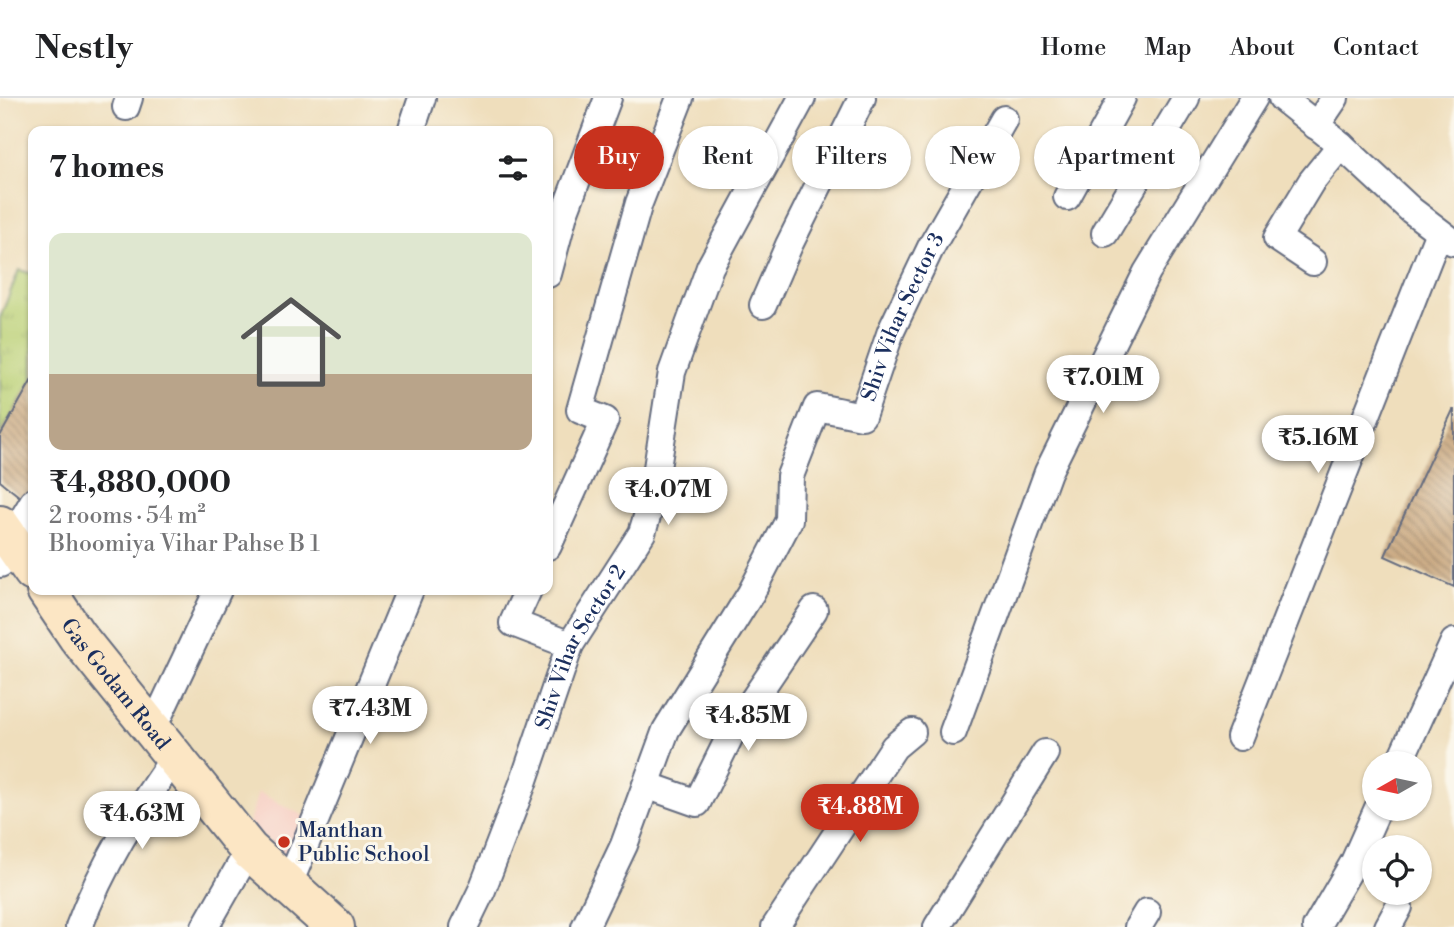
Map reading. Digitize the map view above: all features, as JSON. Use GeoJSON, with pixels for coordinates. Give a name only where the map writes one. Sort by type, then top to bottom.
{"type":"FeatureCollection","features":[{"type":"Feature","properties":{"kind":"main road"},"geometry":{"type":"LineString","coordinates":[[4,543],[28,567]]}},
{"type":"Feature","properties":{"kind":"main road","name":"Gas Godam Road"},"geometry":{"type":"LineString","coordinates":[[49,595],[77,636],[249,850],[335,927]]}},
{"type":"Feature","properties":{"kind":"street"},"geometry":{"type":"LineString","coordinates":[[413,126],[422,98]]}},
{"type":"Feature","properties":{"kind":"street"},"geometry":{"type":"LineString","coordinates":[[553,256],[564,215],[608,98]]}},
{"type":"Feature","properties":{"kind":"street"},"geometry":{"type":"LineString","coordinates":[[553,535],[605,420],[580,410],[639,203],[680,98]]}},
{"type":"Feature","properties":{"kind":"street","name":"Shiv Vihar Sector 2"},"geometry":{"type":"LineString","coordinates":[[464,927],[482,890],[523,783],[570,645],[642,533],[652,499],[672,372],[710,267],[802,98]]}},
{"type":"Feature","properties":{"kind":"street"},"geometry":{"type":"LineString","coordinates":[[763,305],[789,245],[862,98]]}},
{"type":"Feature","properties":{"kind":"street"},"geometry":{"type":"LineString","coordinates":[[1067,197],[1122,98]]}},
{"type":"Feature","properties":{"kind":"street"},"geometry":{"type":"LineString","coordinates":[[1105,233],[1186,98]]}},
{"type":"Feature","properties":{"kind":"street"},"geometry":{"type":"LineString","coordinates":[[953,732],[1048,472],[1147,272],[1254,98]]}},
{"type":"Feature","properties":{"kind":"street"},"geometry":{"type":"LineString","coordinates":[[1240,737],[1446,237],[1282,98]]}},
{"type":"Feature","properties":{"kind":"street"},"geometry":{"type":"LineString","coordinates":[[1316,126],[1335,98]]}},
{"type":"Feature","properties":{"kind":"street","name":"Shiv Vihar Sector 3"},"geometry":{"type":"LineString","coordinates":[[585,927],[624,845],[666,730],[751,593],[789,520],[790,476],[817,407],[862,416],[891,331],[931,247],[1004,119]]}},
{"type":"Feature","properties":{"kind":"street"},"geometry":{"type":"LineString","coordinates":[[1313,262],[1277,238],[1311,182],[1340,145]]}},
{"type":"Feature","properties":{"kind":"street"},"geometry":{"type":"LineString","coordinates":[[4,543],[28,509]]}},
{"type":"Feature","properties":{"kind":"street"},"geometry":{"type":"LineString","coordinates":[[79,927],[94,886],[142,804],[216,595]]}},
{"type":"Feature","properties":{"kind":"street"},"geometry":{"type":"LineString","coordinates":[[289,884],[408,595]]}},
{"type":"Feature","properties":{"kind":"street"},"geometry":{"type":"LineString","coordinates":[[526,595],[513,623],[570,645]]}},
{"type":"Feature","properties":{"kind":"street"},"geometry":{"type":"LineString","coordinates":[[646,785],[697,803],[733,730],[814,610]]}},
{"type":"Feature","properties":{"kind":"street"},"geometry":{"type":"LineString","coordinates":[[1404,751],[1454,642]]}},
{"type":"Feature","properties":{"kind":"street"},"geometry":{"type":"LineString","coordinates":[[775,927],[894,747],[912,732]]}},
{"type":"Feature","properties":{"kind":"street"},"geometry":{"type":"LineString","coordinates":[[937,927],[1045,752]]}},
{"type":"Feature","properties":{"kind":"street"},"geometry":{"type":"LineString","coordinates":[[1316,927],[1354,862],[1372,821]]}},
{"type":"Feature","properties":{"kind":"street"},"geometry":{"type":"LineString","coordinates":[[205,927],[249,850]]}},
{"type":"Feature","properties":{"kind":"shaded area","name":"Manthan Public School"},"geometry":{"type":"Polygon","coordinates":[[[258,792],[308,818],[290,861],[249,823],[258,792]]]}},
{"type":"Feature","properties":{"kind":"green space"},"geometry":{"type":"Polygon","coordinates":[[[19,270],[28,273],[28,387],[0,436],[0,318],[19,270]]]}},
{"type":"Feature","properties":{"kind":"building"},"geometry":{"type":"Polygon","coordinates":[[[28,387],[28,495],[25,501],[0,481],[0,436],[28,387]]]}},
{"type":"Feature","properties":{"kind":"building"},"geometry":{"type":"Polygon","coordinates":[[[1454,410],[1454,587],[1385,556],[1454,410]]]}},
{"type":"Feature","properties":{"kind":"place","name":"Manthan Public School"},"geometry":{"type":"Point","coordinates":[284,842]}}]}
